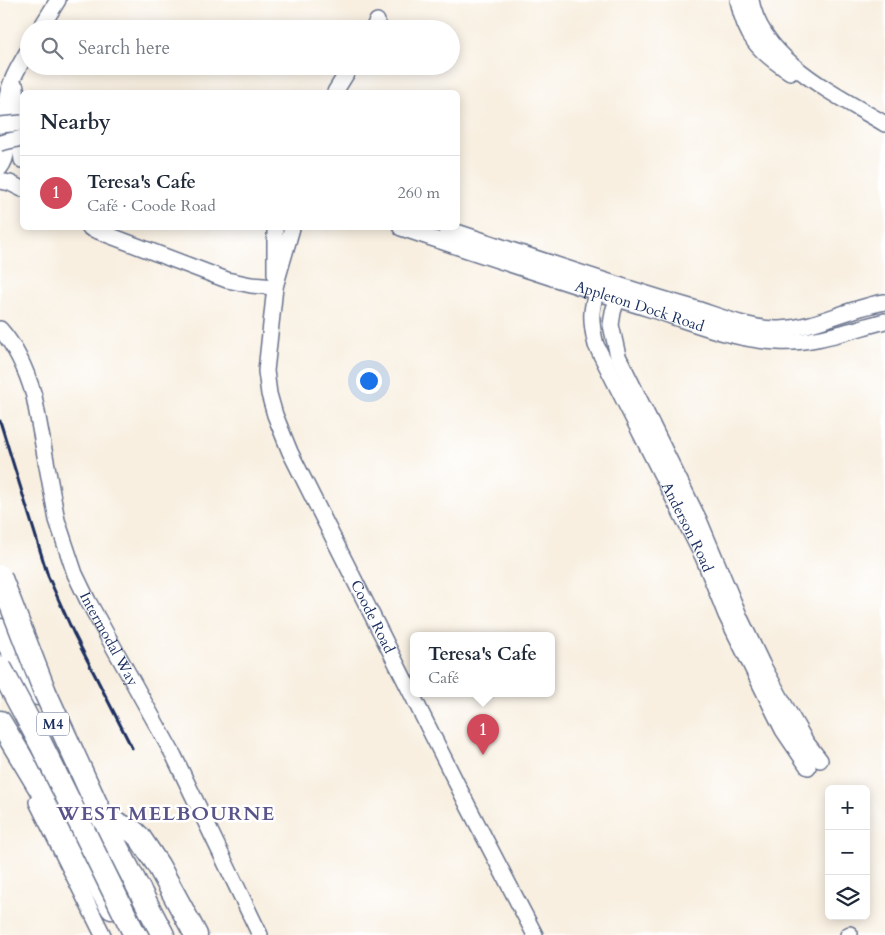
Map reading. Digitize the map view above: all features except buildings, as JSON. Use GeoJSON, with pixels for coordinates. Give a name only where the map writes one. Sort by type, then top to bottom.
{"type":"FeatureCollection","features":[{"type":"Feature","properties":{"kind":"highway"},"geometry":{"type":"LineString","coordinates":[[0,576],[45,692],[111,823],[134,832],[140,838],[158,865],[196,935]]}},
{"type":"Feature","properties":{"kind":"highway","name":"M4"},"geometry":{"type":"LineString","coordinates":[[0,630],[26,672],[111,823],[163,935]]}},
{"type":"Feature","properties":{"kind":"highway","name":"M4"},"geometry":{"type":"LineString","coordinates":[[0,667],[41,744],[135,935]]}},
{"type":"Feature","properties":{"kind":"highway"},"geometry":{"type":"LineString","coordinates":[[0,722],[128,935]]}},
{"type":"Feature","properties":{"kind":"street"},"geometry":{"type":"LineString","coordinates":[[46,20],[58,0]]}},
{"type":"Feature","properties":{"kind":"street"},"geometry":{"type":"LineString","coordinates":[[738,0],[741,17],[751,39],[770,59],[796,76],[834,94]]}},
{"type":"Feature","properties":{"kind":"street"},"geometry":{"type":"LineString","coordinates":[[750,0],[760,29],[774,48],[799,70],[834,94],[885,124]]}},
{"type":"Feature","properties":{"kind":"street"},"geometry":{"type":"LineString","coordinates":[[19,66],[16,82],[16,100],[20,150]]}},
{"type":"Feature","properties":{"kind":"street"},"geometry":{"type":"LineString","coordinates":[[0,168],[6,156],[6,101],[19,66]]}},
{"type":"Feature","properties":{"kind":"street"},"geometry":{"type":"LineString","coordinates":[[337,90],[346,75]]}},
{"type":"Feature","properties":{"kind":"street"},"geometry":{"type":"LineString","coordinates":[[0,125],[20,123]]}},
{"type":"Feature","properties":{"kind":"street"},"geometry":{"type":"LineString","coordinates":[[0,143],[20,138]]}},
{"type":"Feature","properties":{"kind":"street"},"geometry":{"type":"LineString","coordinates":[[0,181],[20,188]]}},
{"type":"Feature","properties":{"kind":"street"},"geometry":{"type":"LineString","coordinates":[[95,230],[227,280],[251,285],[275,285]]}},
{"type":"Feature","properties":{"kind":"street"},"geometry":{"type":"LineString","coordinates":[[269,230],[274,261]]}},
{"type":"Feature","properties":{"kind":"street","name":"Coode Road"},"geometry":{"type":"LineString","coordinates":[[274,230],[275,285],[266,371],[269,394],[275,415],[295,460],[410,689]]}},
{"type":"Feature","properties":{"kind":"street","name":"Coode Road"},"geometry":{"type":"LineString","coordinates":[[275,285],[293,230]]}},
{"type":"Feature","properties":{"kind":"street","name":"Appleton Dock Road"},"geometry":{"type":"LineString","coordinates":[[408,230],[598,286],[733,335],[777,342],[814,340],[885,321]]}},
{"type":"Feature","properties":{"kind":"street","name":"Appleton Dock Road"},"geometry":{"type":"LineString","coordinates":[[450,230],[598,286]]}},
{"type":"Feature","properties":{"kind":"street","name":"Anderson Road"},"geometry":{"type":"LineString","coordinates":[[598,286],[591,314],[596,345],[703,557],[726,615],[776,716],[787,736],[814,763],[762,664],[741,620],[699,520],[628,380],[618,356],[611,325],[619,293]]}},
{"type":"Feature","properties":{"kind":"street","name":"Appleton Dock Road"},"geometry":{"type":"LineString","coordinates":[[619,293],[753,326],[776,329],[796,328],[818,323],[854,310],[885,302]]}},
{"type":"Feature","properties":{"kind":"street","name":"Intermodal Way"},"geometry":{"type":"LineString","coordinates":[[0,329],[17,354],[29,377],[55,513],[75,574],[174,756],[260,935]]}},
{"type":"Feature","properties":{"kind":"street","name":"Coode Road"},"geometry":{"type":"LineString","coordinates":[[414,697],[534,935]]}},
{"type":"Feature","properties":{"kind":"street"},"geometry":{"type":"LineString","coordinates":[[0,729],[103,935]]}},
{"type":"Feature","properties":{"kind":"railway"},"geometry":{"type":"LineString","coordinates":[[0,421],[48,576],[73,632],[132,748]]}},
{"type":"Feature","properties":{"kind":"place","name":"Teresa's Cafe"},"geometry":{"type":"Point","coordinates":[483,755]}},
{"type":"Feature","properties":{"kind":"district","name":"WEST MELBOURNE"},"geometry":{"type":"Point","coordinates":[166,813]}}]}
